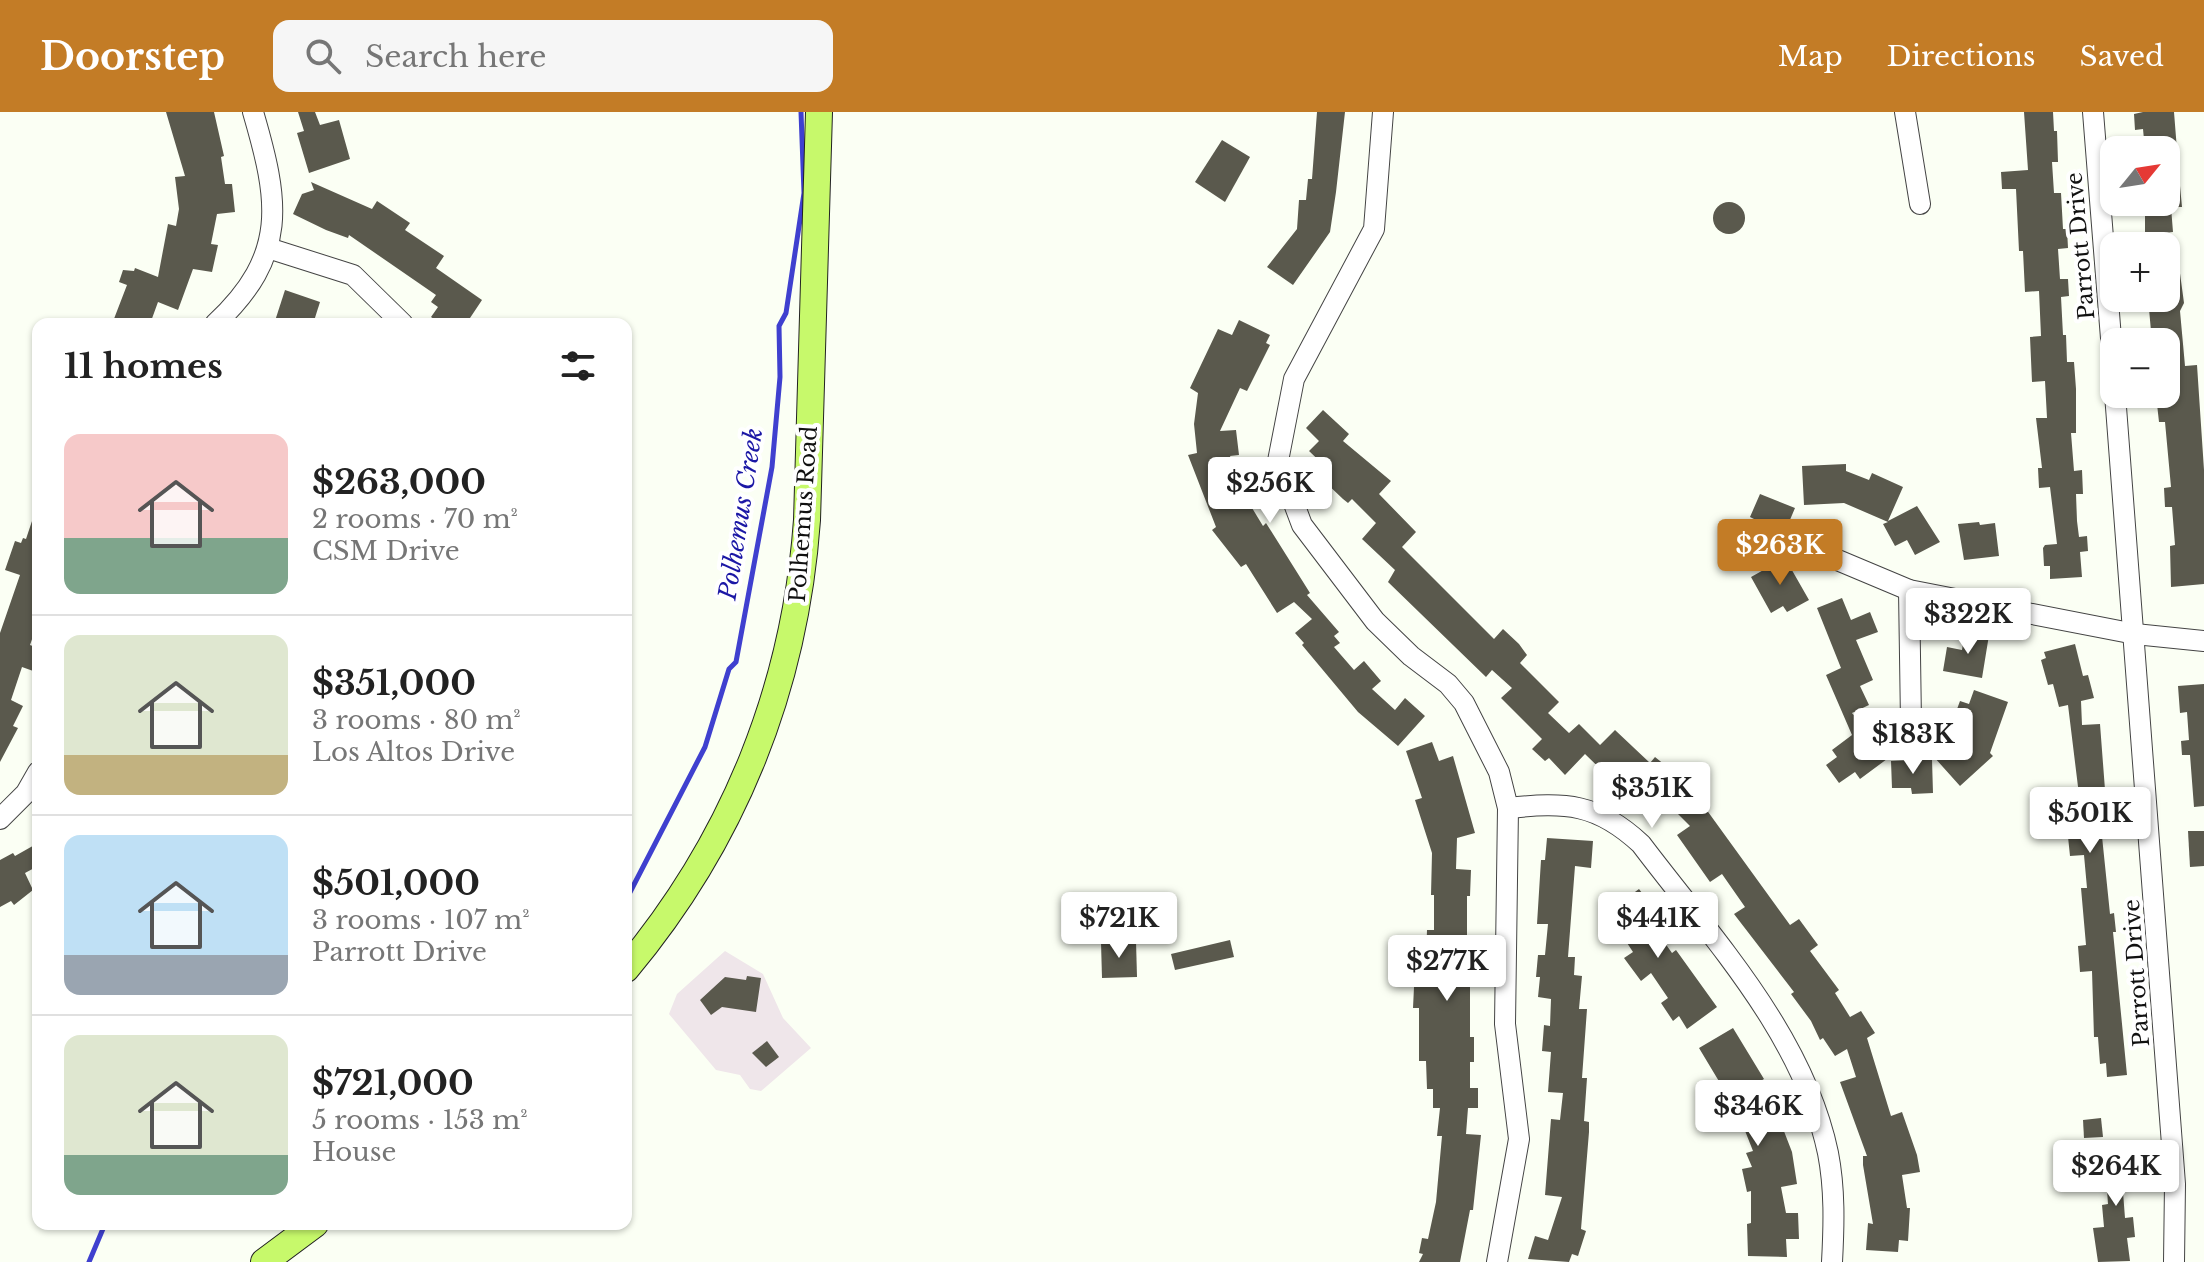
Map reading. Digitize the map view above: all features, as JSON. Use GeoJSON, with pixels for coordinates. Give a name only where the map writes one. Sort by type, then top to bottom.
{"type":"FeatureCollection","features":[{"type":"Feature","properties":{"kind":"main road","name":"Polhemus Road"},"geometry":{"type":"LineString","coordinates":[[632,961],[685,892],[733,807],[772,710],[791,637],[807,520],[819,112]]}},
{"type":"Feature","properties":{"kind":"main road"},"geometry":{"type":"LineString","coordinates":[[264,1262],[307,1230]]}},
{"type":"Feature","properties":{"kind":"street"},"geometry":{"type":"LineString","coordinates":[[222,318],[237,304],[257,274],[268,248],[273,205],[268,164],[253,112]]}},
{"type":"Feature","properties":{"kind":"street"},"geometry":{"type":"LineString","coordinates":[[1383,112],[1374,229],[1294,379],[1278,461],[1302,525],[1375,621],[1411,656],[1448,684],[1464,703],[1490,749],[1508,808],[1505,1024],[1519,1139],[1497,1262]]}},
{"type":"Feature","properties":{"kind":"street"},"geometry":{"type":"LineString","coordinates":[[1905,112],[1920,204]]}},
{"type":"Feature","properties":{"kind":"street","name":"Parrott Drive"},"geometry":{"type":"LineString","coordinates":[[2093,112],[2110,328]]}},
{"type":"Feature","properties":{"kind":"street"},"geometry":{"type":"LineString","coordinates":[[268,248],[353,275],[397,318]]}},
{"type":"Feature","properties":{"kind":"street","name":"Parrott Drive"},"geometry":{"type":"LineString","coordinates":[[2116,408],[2175,1184],[2174,1262]]}},
{"type":"Feature","properties":{"kind":"street"},"geometry":{"type":"LineString","coordinates":[[1828,556],[1909,590],[2135,634],[2204,641]]}},
{"type":"Feature","properties":{"kind":"street"},"geometry":{"type":"LineString","coordinates":[[1909,590],[1911,722]]}},
{"type":"Feature","properties":{"kind":"street"},"geometry":{"type":"LineString","coordinates":[[0,819],[26,793],[32,782]]}},
{"type":"Feature","properties":{"kind":"street"},"geometry":{"type":"LineString","coordinates":[[1508,808],[1537,805],[1585,808],[1616,821],[1641,844],[1777,1027],[1802,1075],[1828,1154],[1835,1209],[1832,1262]]}},
{"type":"Feature","properties":{"kind":"shaded area"},"geometry":{"type":"Polygon","coordinates":[[[725,951],[763,974],[783,1018],[811,1048],[761,1091],[750,1089],[740,1075],[716,1070],[669,1014],[677,994],[725,951]]]}},
{"type":"Feature","properties":{"kind":"building"},"geometry":{"type":"Polygon","coordinates":[[[166,112],[214,112],[224,156],[221,157],[225,184],[232,184],[235,212],[217,214],[211,244],[218,245],[212,272],[193,269],[178,310],[158,302],[152,318],[114,318],[127,285],[119,282],[123,270],[134,271],[135,268],[158,277],[168,224],[176,226],[179,209],[175,177],[185,176],[166,112]]]}},
{"type":"Feature","properties":{"kind":"building"},"geometry":{"type":"Polygon","coordinates":[[[298,112],[315,112],[320,125],[339,120],[350,159],[309,173],[297,133],[304,131],[298,112]]]}},
{"type":"Feature","properties":{"kind":"building"},"geometry":{"type":"Polygon","coordinates":[[[1317,112],[1345,112],[1336,192],[1330,232],[1293,285],[1267,267],[1297,229],[1299,200],[1306,200],[1308,179],[1312,179],[1317,112]]]}},
{"type":"Feature","properties":{"kind":"building"},"geometry":{"type":"Polygon","coordinates":[[[2024,112],[2053,112],[2054,131],[2057,131],[2058,162],[2052,162],[2054,193],[2061,193],[2063,229],[2067,229],[2068,248],[2058,249],[2060,279],[2068,279],[2069,296],[2061,297],[2063,335],[2066,335],[2067,362],[2074,362],[2076,433],[2071,433],[2074,471],[2082,470],[2083,494],[2076,494],[2077,521],[2079,537],[2087,536],[2088,551],[2080,552],[2082,577],[2050,579],[2050,566],[2044,566],[2043,548],[2057,544],[2050,487],[2039,488],[2038,468],[2042,468],[2036,418],[2047,418],[2045,381],[2032,382],[2030,337],[2041,336],[2039,291],[2025,292],[2023,251],[2019,251],[2016,189],[2002,189],[2001,172],[2028,170],[2024,112]]]}},
{"type":"Feature","properties":{"kind":"building"},"geometry":{"type":"Polygon","coordinates":[[[2174,112],[2176,136],[2144,136],[2143,129],[2135,130],[2134,114],[2174,112]]]}},
{"type":"Feature","properties":{"kind":"building"},"geometry":{"type":"Polygon","coordinates":[[[1222,140],[1250,157],[1225,202],[1195,182],[1222,140]]]}},
{"type":"Feature","properties":{"kind":"building"},"geometry":{"type":"Polygon","coordinates":[[[311,182],[372,209],[377,201],[410,223],[405,230],[444,256],[436,268],[482,300],[470,318],[432,318],[438,307],[431,302],[436,295],[349,235],[348,238],[326,230],[293,214],[302,194],[314,190],[311,182]]]}},
{"type":"Feature","properties":{"kind":"building"},"geometry":{"type":"Polygon","coordinates":[[[1729,202],[1740,207],[1745,218],[1740,229],[1729,234],[1718,229],[1713,218],[1718,207],[1729,202]]]}},
{"type":"Feature","properties":{"kind":"building"},"geometry":{"type":"Polygon","coordinates":[[[2145,216],[2172,216],[2173,232],[2145,232],[2145,216]]]}},
{"type":"Feature","properties":{"kind":"building"},"geometry":{"type":"Polygon","coordinates":[[[2180,273],[2184,303],[2180,311],[2180,273]]]}},
{"type":"Feature","properties":{"kind":"building"},"geometry":{"type":"Polygon","coordinates":[[[285,290],[320,302],[315,318],[276,318],[285,290]]]}},
{"type":"Feature","properties":{"kind":"building"},"geometry":{"type":"Polygon","coordinates":[[[2180,311],[2185,366],[2197,365],[2204,470],[2204,584],[2171,587],[2170,546],[2175,545],[2172,507],[2165,507],[2164,488],[2171,487],[2165,422],[2159,422],[2157,408],[2180,408],[2180,328],[2151,328],[2149,312],[2180,311]]]}},
{"type":"Feature","properties":{"kind":"building"},"geometry":{"type":"Polygon","coordinates":[[[1239,320],[1270,335],[1266,343],[1270,345],[1247,391],[1240,388],[1220,431],[1236,430],[1239,455],[1230,456],[1246,498],[1263,526],[1266,523],[1310,593],[1307,595],[1339,632],[1334,636],[1340,643],[1334,647],[1354,670],[1364,661],[1381,681],[1372,689],[1395,710],[1405,698],[1425,716],[1398,746],[1358,712],[1302,645],[1304,643],[1295,633],[1312,619],[1294,602],[1277,613],[1246,564],[1241,567],[1212,530],[1216,527],[1188,455],[1197,453],[1194,424],[1198,393],[1190,388],[1218,329],[1232,335],[1239,320]]]}},
{"type":"Feature","properties":{"kind":"building"},"geometry":{"type":"Polygon","coordinates":[[[1323,410],[1349,434],[1343,441],[1391,481],[1379,494],[1416,532],[1402,547],[1494,639],[1503,629],[1519,644],[1527,655],[1520,663],[1559,702],[1548,713],[1569,733],[1579,724],[1600,745],[1615,730],[1650,763],[1655,757],[1665,765],[1698,798],[1790,925],[1799,919],[1818,945],[1810,951],[1839,990],[1835,993],[1850,1017],[1861,1011],[1875,1033],[1867,1038],[1891,1116],[1902,1112],[1917,1155],[1920,1172],[1902,1175],[1907,1208],[1910,1208],[1908,1241],[1899,1240],[1898,1252],[1866,1250],[1868,1223],[1873,1224],[1863,1165],[1863,1156],[1867,1156],[1840,1082],[1856,1077],[1847,1049],[1835,1056],[1823,1038],[1820,1040],[1811,1021],[1791,994],[1794,992],[1734,914],[1745,907],[1722,874],[1710,882],[1677,835],[1690,826],[1657,793],[1646,804],[1626,783],[1621,789],[1585,754],[1565,775],[1549,758],[1545,761],[1532,749],[1542,739],[1501,698],[1512,688],[1492,670],[1486,677],[1388,582],[1395,570],[1362,539],[1376,523],[1352,499],[1348,503],[1324,481],[1332,473],[1309,451],[1319,441],[1306,428],[1323,410]]]}},
{"type":"Feature","properties":{"kind":"building"},"geometry":{"type":"Polygon","coordinates":[[[1846,464],[1846,471],[1869,480],[1872,473],[1903,487],[1888,521],[1917,506],[1940,542],[1915,555],[1907,540],[1895,546],[1883,524],[1888,522],[1844,503],[1804,505],[1802,466],[1846,464]]]}},
{"type":"Feature","properties":{"kind":"building"},"geometry":{"type":"Polygon","coordinates":[[[1760,494],[1795,508],[1776,553],[1755,544],[1757,538],[1748,534],[1754,519],[1750,517],[1760,494]]]}},
{"type":"Feature","properties":{"kind":"building"},"geometry":{"type":"Polygon","coordinates":[[[32,521],[32,671],[22,667],[11,700],[23,706],[13,726],[18,728],[0,762],[0,633],[20,575],[5,570],[15,541],[21,543],[23,538],[26,539],[32,521]]]}},
{"type":"Feature","properties":{"kind":"building"},"geometry":{"type":"Polygon","coordinates":[[[1979,522],[1980,525],[1995,523],[1999,556],[1964,560],[1958,524],[1979,522]]]}},
{"type":"Feature","properties":{"kind":"building"},"geometry":{"type":"Polygon","coordinates":[[[1785,558],[1809,600],[1787,612],[1783,606],[1771,613],[1751,577],[1785,558]]]}},
{"type":"Feature","properties":{"kind":"building"},"geometry":{"type":"Polygon","coordinates":[[[1842,598],[1851,620],[1870,612],[1878,632],[1856,640],[1873,680],[1860,686],[1869,705],[1852,713],[1887,759],[1860,779],[1855,772],[1839,783],[1826,765],[1837,757],[1832,750],[1852,735],[1826,675],[1841,668],[1817,608],[1842,598]]]}},
{"type":"Feature","properties":{"kind":"building"},"geometry":{"type":"Polygon","coordinates":[[[1965,631],[1989,635],[1982,678],[1943,671],[1947,647],[1962,650],[1965,631]]]}},
{"type":"Feature","properties":{"kind":"building"},"geometry":{"type":"Polygon","coordinates":[[[2075,644],[2083,676],[2088,675],[2094,698],[2081,701],[2082,725],[2100,724],[2107,816],[2100,817],[2110,914],[2114,913],[2116,932],[2113,932],[2127,1075],[2107,1077],[2106,1063],[2100,1064],[2098,1037],[2094,1037],[2092,971],[2080,972],[2078,946],[2086,945],[2081,888],[2087,888],[2084,855],[2070,856],[2067,827],[2056,828],[2054,809],[2080,803],[2068,705],[2059,707],[2053,684],[2048,685],[2041,660],[2046,658],[2044,652],[2075,644]]]}},
{"type":"Feature","properties":{"kind":"building"},"geometry":{"type":"Polygon","coordinates":[[[2204,684],[2204,806],[2194,807],[2190,755],[2182,755],[2181,741],[2189,740],[2187,712],[2180,713],[2178,686],[2204,684]]]}},
{"type":"Feature","properties":{"kind":"building"},"geometry":{"type":"Polygon","coordinates":[[[1974,690],[2008,702],[1990,753],[1993,756],[1960,786],[1934,757],[1968,725],[1953,720],[1960,701],[1969,704],[1974,690]]]}},
{"type":"Feature","properties":{"kind":"building"},"geometry":{"type":"Polygon","coordinates":[[[1432,742],[1439,761],[1453,756],[1475,833],[1457,838],[1456,869],[1471,870],[1470,896],[1467,896],[1467,983],[1470,983],[1470,1037],[1474,1037],[1474,1062],[1470,1062],[1470,1088],[1478,1088],[1478,1108],[1468,1108],[1466,1134],[1481,1135],[1473,1210],[1470,1210],[1460,1262],[1419,1262],[1423,1254],[1419,1253],[1422,1238],[1428,1239],[1436,1202],[1442,1136],[1437,1136],[1440,1108],[1433,1108],[1433,1089],[1427,1089],[1426,1061],[1419,1061],[1419,1008],[1413,1008],[1415,966],[1420,966],[1420,960],[1426,960],[1427,930],[1434,930],[1434,895],[1431,895],[1432,853],[1415,800],[1422,798],[1406,751],[1432,742]]]}},
{"type":"Feature","properties":{"kind":"building"},"geometry":{"type":"Polygon","coordinates":[[[1932,759],[1933,793],[1912,794],[1911,788],[1892,788],[1891,761],[1932,759]]]}},
{"type":"Feature","properties":{"kind":"building"},"geometry":{"type":"Polygon","coordinates":[[[2188,831],[2204,831],[2204,866],[2190,867],[2188,831]]]}},
{"type":"Feature","properties":{"kind":"building"},"geometry":{"type":"Polygon","coordinates":[[[1547,838],[1593,841],[1591,868],[1575,866],[1568,957],[1575,957],[1574,975],[1582,976],[1579,1009],[1587,1009],[1582,1078],[1587,1078],[1584,1121],[1589,1122],[1581,1229],[1586,1231],[1578,1256],[1572,1254],[1569,1262],[1528,1259],[1535,1236],[1548,1240],[1562,1197],[1545,1195],[1551,1119],[1560,1120],[1563,1093],[1548,1092],[1551,1052],[1542,1051],[1544,1025],[1550,1026],[1551,999],[1538,997],[1540,977],[1536,977],[1538,955],[1545,955],[1548,924],[1537,924],[1541,860],[1545,860],[1547,838]]]}},
{"type":"Feature","properties":{"kind":"building"},"geometry":{"type":"Polygon","coordinates":[[[32,846],[32,869],[25,873],[32,891],[14,905],[11,901],[0,907],[0,860],[13,853],[15,856],[32,846]]]}},
{"type":"Feature","properties":{"kind":"building"},"geometry":{"type":"Polygon","coordinates":[[[1639,889],[1654,909],[1645,915],[1672,953],[1676,950],[1717,1007],[1687,1029],[1679,1016],[1673,1021],[1661,1003],[1668,998],[1651,973],[1641,981],[1624,958],[1633,952],[1602,905],[1619,892],[1624,900],[1639,889]]]}},
{"type":"Feature","properties":{"kind":"building"},"geometry":{"type":"Polygon","coordinates":[[[1230,940],[1234,957],[1175,970],[1171,954],[1230,940]]]}},
{"type":"Feature","properties":{"kind":"building"},"geometry":{"type":"Polygon","coordinates":[[[1136,941],[1137,977],[1102,978],[1101,942],[1136,941]]]}},
{"type":"Feature","properties":{"kind":"building"},"geometry":{"type":"Polygon","coordinates":[[[747,976],[761,978],[756,1012],[722,1007],[711,1015],[700,1000],[725,977],[746,980],[747,976]]]}},
{"type":"Feature","properties":{"kind":"building"},"geometry":{"type":"Polygon","coordinates":[[[1733,1028],[1764,1079],[1751,1087],[1761,1102],[1756,1105],[1757,1108],[1763,1106],[1766,1111],[1775,1108],[1792,1152],[1797,1184],[1781,1187],[1786,1213],[1798,1213],[1799,1239],[1786,1239],[1787,1257],[1748,1256],[1747,1224],[1751,1223],[1751,1191],[1747,1192],[1742,1169],[1752,1167],[1746,1153],[1753,1151],[1738,1113],[1699,1048],[1733,1028]]]}},
{"type":"Feature","properties":{"kind":"building"},"geometry":{"type":"Polygon","coordinates":[[[767,1041],[779,1057],[766,1067],[752,1053],[767,1041]]]}},
{"type":"Feature","properties":{"kind":"building"},"geometry":{"type":"Polygon","coordinates":[[[2101,1118],[2103,1137],[2084,1138],[2083,1120],[2101,1118]]]}},
{"type":"Feature","properties":{"kind":"building"},"geometry":{"type":"Polygon","coordinates":[[[2128,1146],[2136,1191],[2123,1192],[2125,1218],[2133,1217],[2135,1237],[2127,1238],[2130,1261],[2098,1262],[2093,1228],[2104,1227],[2102,1205],[2108,1204],[2104,1148],[2128,1146]]]}},
{"type":"Feature","properties":{"kind":"waterway","name":"Polhemus Creek"},"geometry":{"type":"LineString","coordinates":[[632,888],[705,747],[729,669],[736,662],[772,467],[780,377],[779,326],[786,313],[804,193],[801,112]]}},
{"type":"Feature","properties":{"kind":"waterway","name":"Polhemus Creek"},"geometry":{"type":"LineString","coordinates":[[89,1262],[102,1230]]}}]}
